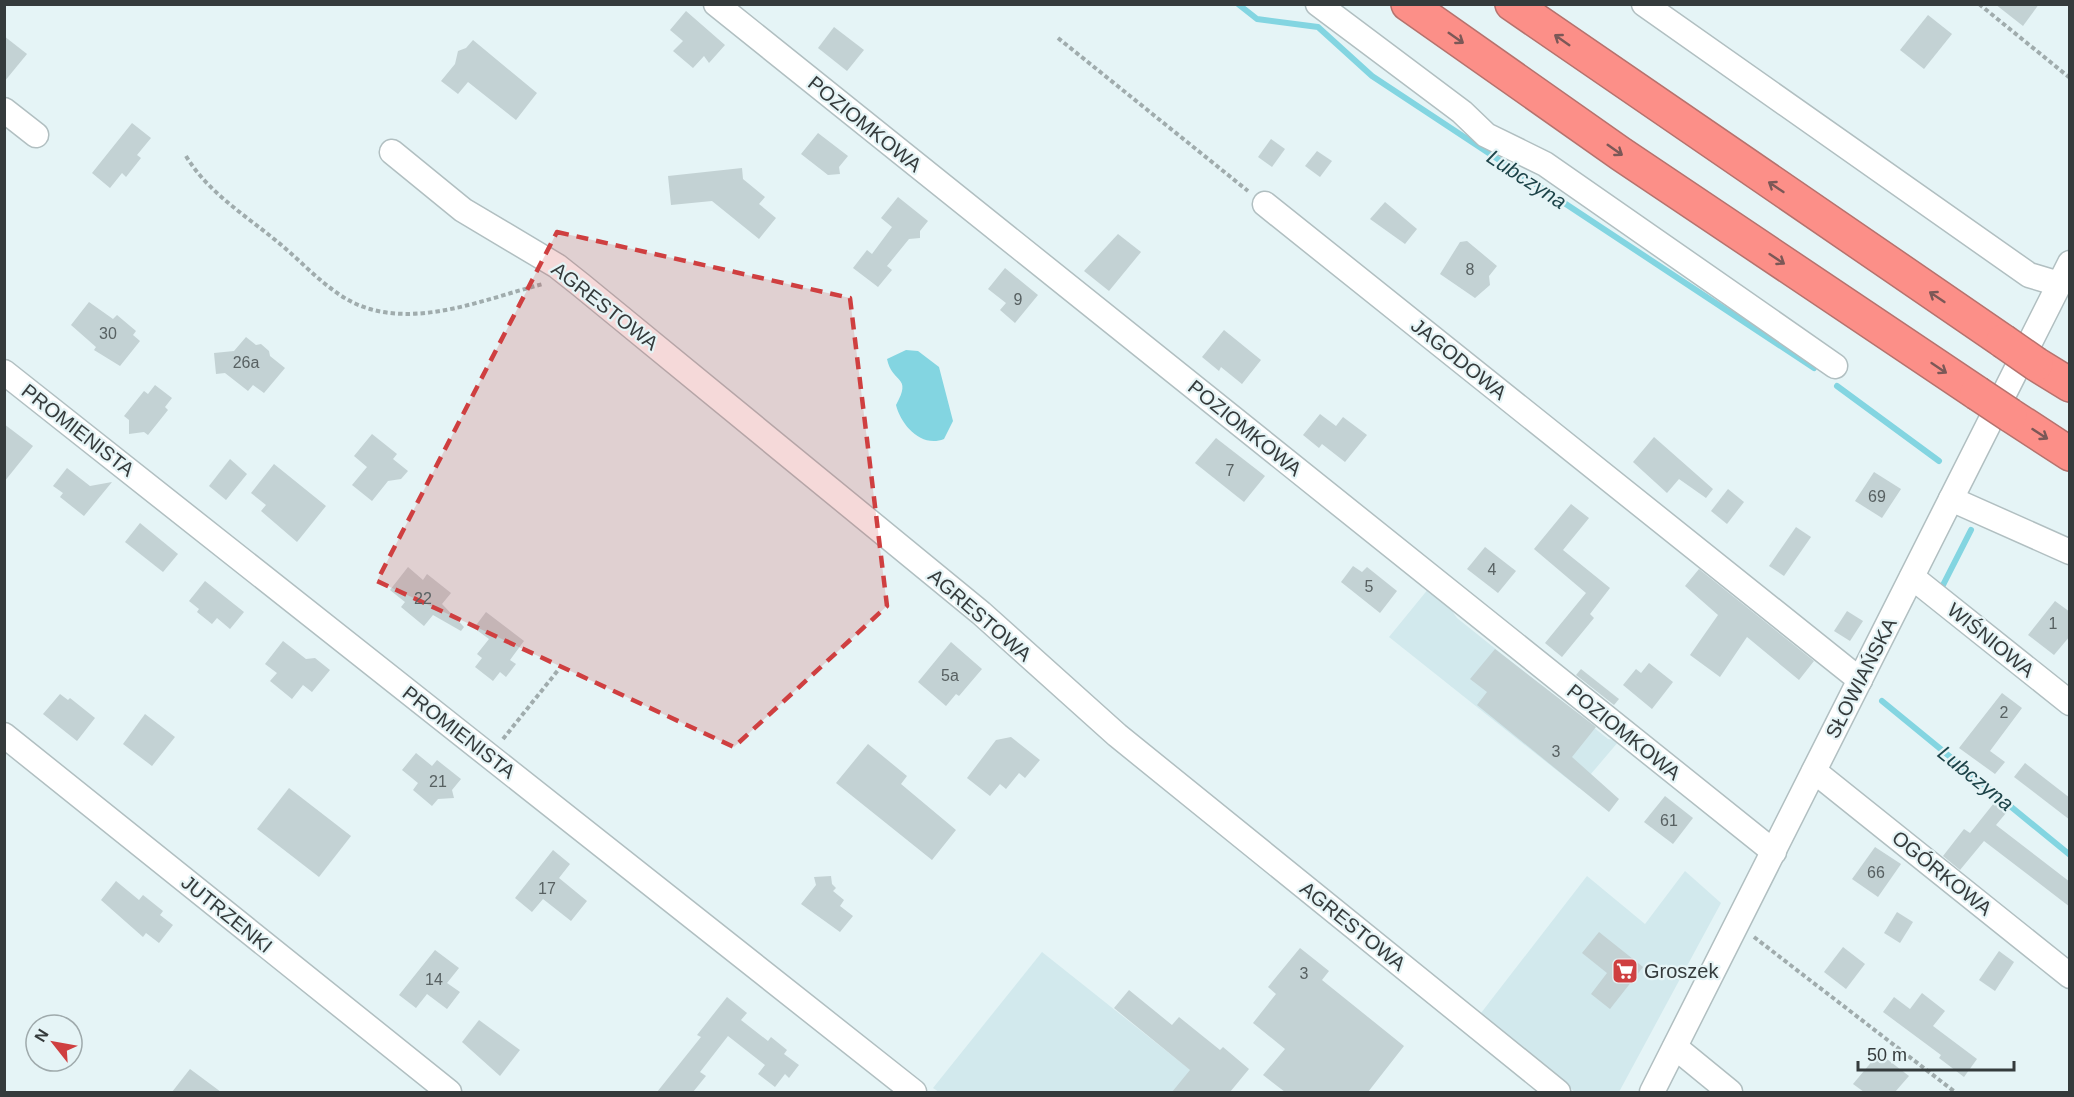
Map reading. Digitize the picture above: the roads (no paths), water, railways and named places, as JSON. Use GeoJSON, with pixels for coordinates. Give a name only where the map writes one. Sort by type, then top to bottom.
{"type":"FeatureCollection","features":[{"type":"Feature","properties":{"kind":"highway"},"geometry":{"type":"LineString","coordinates":[[1408,4],[1621,154],[2070,454]]}},
{"type":"Feature","properties":{"kind":"highway"},"geometry":{"type":"LineString","coordinates":[[1512,4],[2036,364],[2070,385]]}},
{"type":"Feature","properties":{"kind":"street","name":"POZIOMKOWA"},"geometry":{"type":"LineString","coordinates":[[716,4],[1774,852]]}},
{"type":"Feature","properties":{"kind":"street"},"geometry":{"type":"LineString","coordinates":[[1318,4],[1462,112],[1486,135],[1545,164],[1835,366]]}},
{"type":"Feature","properties":{"kind":"street"},"geometry":{"type":"LineString","coordinates":[[1644,4],[2029,275],[2065,276]]}},
{"type":"Feature","properties":{"kind":"street"},"geometry":{"type":"LineString","coordinates":[[4,110],[36,135]]}},
{"type":"Feature","properties":{"kind":"street","name":"AGRESTOWA"},"geometry":{"type":"LineString","coordinates":[[392,152],[463,210],[557,266],[581,285],[981,613],[1117,735],[1558,1092]]}},
{"type":"Feature","properties":{"kind":"street","name":"JAGODOWA"},"geometry":{"type":"LineString","coordinates":[[1265,204],[1860,680]]}},
{"type":"Feature","properties":{"kind":"street","name":"SŁOWIAŃSKA"},"geometry":{"type":"LineString","coordinates":[[1652,1092],[2065,276]]}},
{"type":"Feature","properties":{"kind":"street","name":"PROMIENISTA"},"geometry":{"type":"LineString","coordinates":[[4,372],[914,1092]]}},
{"type":"Feature","properties":{"kind":"street"},"geometry":{"type":"LineString","coordinates":[[1951,499],[2070,552]]}},
{"type":"Feature","properties":{"kind":"street","name":"WIŚNIOWA"},"geometry":{"type":"LineString","coordinates":[[1912,577],[2070,703]]}},
{"type":"Feature","properties":{"kind":"street","name":"JUTRZENKI"},"geometry":{"type":"LineString","coordinates":[[4,735],[449,1092]]}},
{"type":"Feature","properties":{"kind":"street","name":"OGÓRKOWA"},"geometry":{"type":"LineString","coordinates":[[1814,771],[2070,976]]}},
{"type":"Feature","properties":{"kind":"street"},"geometry":{"type":"LineString","coordinates":[[1675,1047],[1730,1092]]}},
{"type":"Feature","properties":{"kind":"water"},"geometry":{"type":"Polygon","coordinates":[[[906,350],[918,351],[939,367],[953,421],[944,439],[928,440],[913,433],[899,413],[896,405],[901,395],[902,384],[893,373],[887,359],[906,350]]]}},
{"type":"Feature","properties":{"kind":"waterway","name":"Lubczyna"},"geometry":{"type":"LineString","coordinates":[[1238,4],[1257,19],[1318,27],[1372,76],[1814,368]]}},
{"type":"Feature","properties":{"kind":"waterway","name":"Lubczyna"},"geometry":{"type":"LineString","coordinates":[[1837,386],[1939,461]]}},
{"type":"Feature","properties":{"kind":"waterway","name":"Lubczyna"},"geometry":{"type":"LineString","coordinates":[[1942,587],[1971,530]]}},
{"type":"Feature","properties":{"kind":"waterway","name":"Lubczyna"},"geometry":{"type":"LineString","coordinates":[[1882,701],[2070,855]]}},
{"type":"Feature","properties":{"kind":"place","name":"Groszek"},"geometry":{"type":"Point","coordinates":[1625,971]}}]}
